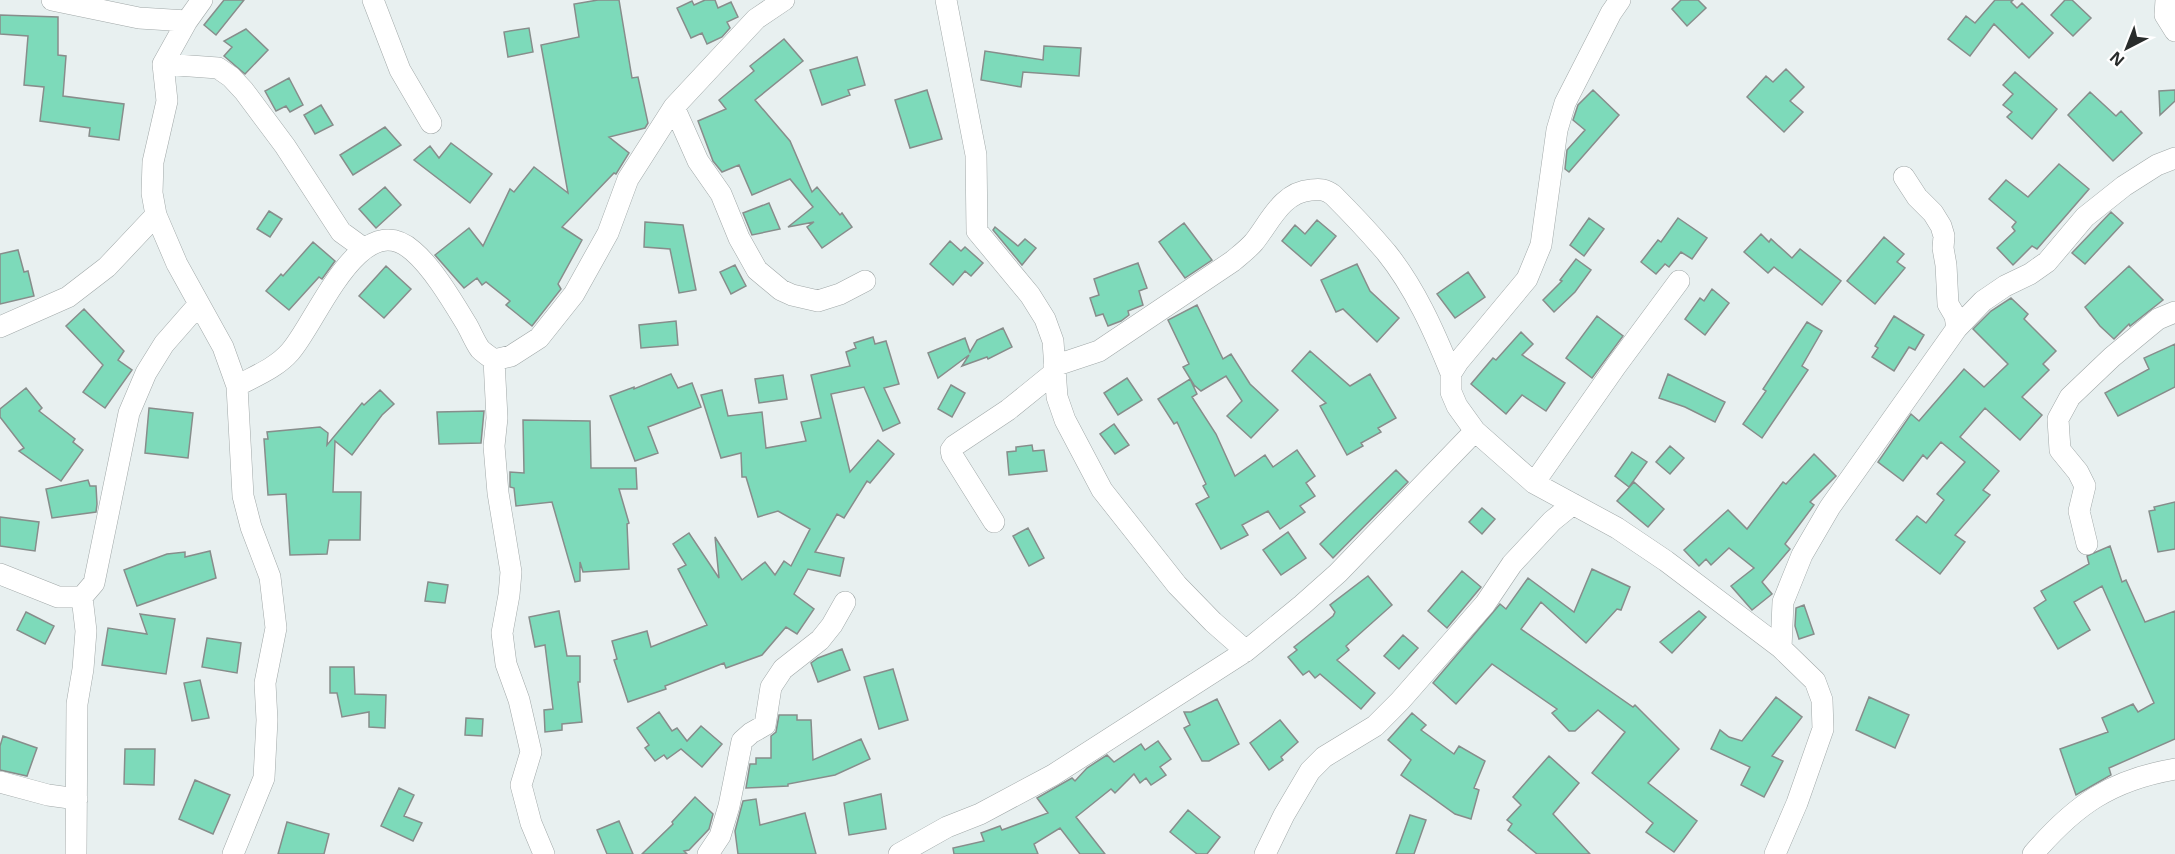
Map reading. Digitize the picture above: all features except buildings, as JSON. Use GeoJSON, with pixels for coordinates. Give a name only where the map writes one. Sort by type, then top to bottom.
{"type":"FeatureCollection","features":[{"type":"Feature","properties":{"kind":"street"},"geometry":{"type":"LineString","coordinates":[[52,0],[139,18],[186,21]]}},
{"type":"Feature","properties":{"kind":"street"},"geometry":{"type":"LineString","coordinates":[[126,0],[139,18]]}},
{"type":"Feature","properties":{"kind":"street"},"geometry":{"type":"LineString","coordinates":[[202,0],[186,21],[163,63],[167,101],[153,162],[152,193],[156,215],[177,264],[223,347],[237,386],[243,495],[251,527],[270,577],[276,628],[265,683],[267,720],[264,778],[233,854]]}},
{"type":"Feature","properties":{"kind":"street"},"geometry":{"type":"LineString","coordinates":[[372,0],[400,70],[431,123]]}},
{"type":"Feature","properties":{"kind":"street"},"geometry":{"type":"LineString","coordinates":[[494,360],[511,356],[539,338],[574,294],[608,233],[628,179],[674,107],[756,19],[784,0]]}},
{"type":"Feature","properties":{"kind":"street"},"geometry":{"type":"LineString","coordinates":[[946,0],[976,155],[977,231],[1030,294],[1045,319],[1053,341],[1057,397],[1065,420],[1102,490],[1177,585],[1213,622],[1246,651]]}},
{"type":"Feature","properties":{"kind":"street"},"geometry":{"type":"LineString","coordinates":[[2166,0],[2165,15],[2175,32]]}},
{"type":"Feature","properties":{"kind":"street"},"geometry":{"type":"LineString","coordinates":[[1451,373],[1527,279],[1541,245],[1557,130],[1565,103],[1611,4]]}},
{"type":"Feature","properties":{"kind":"street"},"geometry":{"type":"LineString","coordinates":[[163,63],[218,68],[231,77],[285,146],[341,232],[363,248]]}},
{"type":"Feature","properties":{"kind":"street"},"geometry":{"type":"LineString","coordinates":[[674,107],[698,161],[721,194],[757,270],[781,290],[818,301],[840,294],[865,281]]}},
{"type":"Feature","properties":{"kind":"street"},"geometry":{"type":"LineString","coordinates":[[1781,648],[1783,602],[1802,555],[1830,507],[1957,328],[1983,302],[2005,286],[2030,274],[2047,262],[2085,217],[2124,186],[2157,165],[2175,159]]}},
{"type":"Feature","properties":{"kind":"street"},"geometry":{"type":"LineString","coordinates":[[1904,177],[1941,226],[1944,236],[1948,304],[1955,316],[1957,328]]}},
{"type":"Feature","properties":{"kind":"street"},"geometry":{"type":"LineString","coordinates":[[994,522],[952,455],[951,450],[954,446],[1008,410],[1054,369],[1099,351],[1233,261],[1252,244],[1287,197],[1304,190],[1326,190],[1387,254],[1424,313],[1451,373],[1451,392],[1457,406],[1475,431],[1534,483],[1617,528],[1666,561],[1781,648],[1815,681],[1822,700],[1823,729],[1797,803],[1775,854]]}},
{"type":"Feature","properties":{"kind":"street"},"geometry":{"type":"LineString","coordinates":[[0,327],[68,297],[107,267],[156,215]]}},
{"type":"Feature","properties":{"kind":"street"},"geometry":{"type":"LineString","coordinates":[[237,386],[277,365],[291,352],[340,274],[363,248],[383,239],[401,242],[415,252],[435,276],[480,349],[494,360],[497,418],[494,446],[498,493],[511,572],[502,633],[504,654],[519,700],[531,752],[521,786],[531,823],[544,854]]}},
{"type":"Feature","properties":{"kind":"street"},"geometry":{"type":"LineString","coordinates":[[1534,483],[1679,281]]}},
{"type":"Feature","properties":{"kind":"street"},"geometry":{"type":"LineString","coordinates":[[76,854],[75,741],[86,631],[82,597],[94,583],[129,413],[146,373],[164,344],[199,304]]}},
{"type":"Feature","properties":{"kind":"street"},"geometry":{"type":"LineString","coordinates":[[2087,544],[2079,512],[2085,486],[2078,472],[2060,450],[2058,419],[2070,397],[2094,373],[2158,319],[2175,312]]}},
{"type":"Feature","properties":{"kind":"street"},"geometry":{"type":"LineString","coordinates":[[899,854],[1053,775],[1246,651],[1338,573],[1475,431]]}},
{"type":"Feature","properties":{"kind":"street"},"geometry":{"type":"LineString","coordinates":[[1264,854],[1310,771],[1324,757],[1375,726],[1383,718],[1485,604],[1519,557],[1559,513],[1573,504]]}},
{"type":"Feature","properties":{"kind":"street"},"geometry":{"type":"LineString","coordinates":[[0,574],[58,597],[82,597]]}},
{"type":"Feature","properties":{"kind":"street"},"geometry":{"type":"LineString","coordinates":[[708,854],[720,836],[729,806],[742,741],[765,725],[771,687],[783,669],[820,640],[832,625],[844,602]]}},
{"type":"Feature","properties":{"kind":"street"},"geometry":{"type":"LineString","coordinates":[[2033,854],[2062,821],[2080,806],[2123,782],[2149,773],[2175,769]]}},
{"type":"Feature","properties":{"kind":"street"},"geometry":{"type":"LineString","coordinates":[[0,782],[48,795],[77,799]]}}]}
